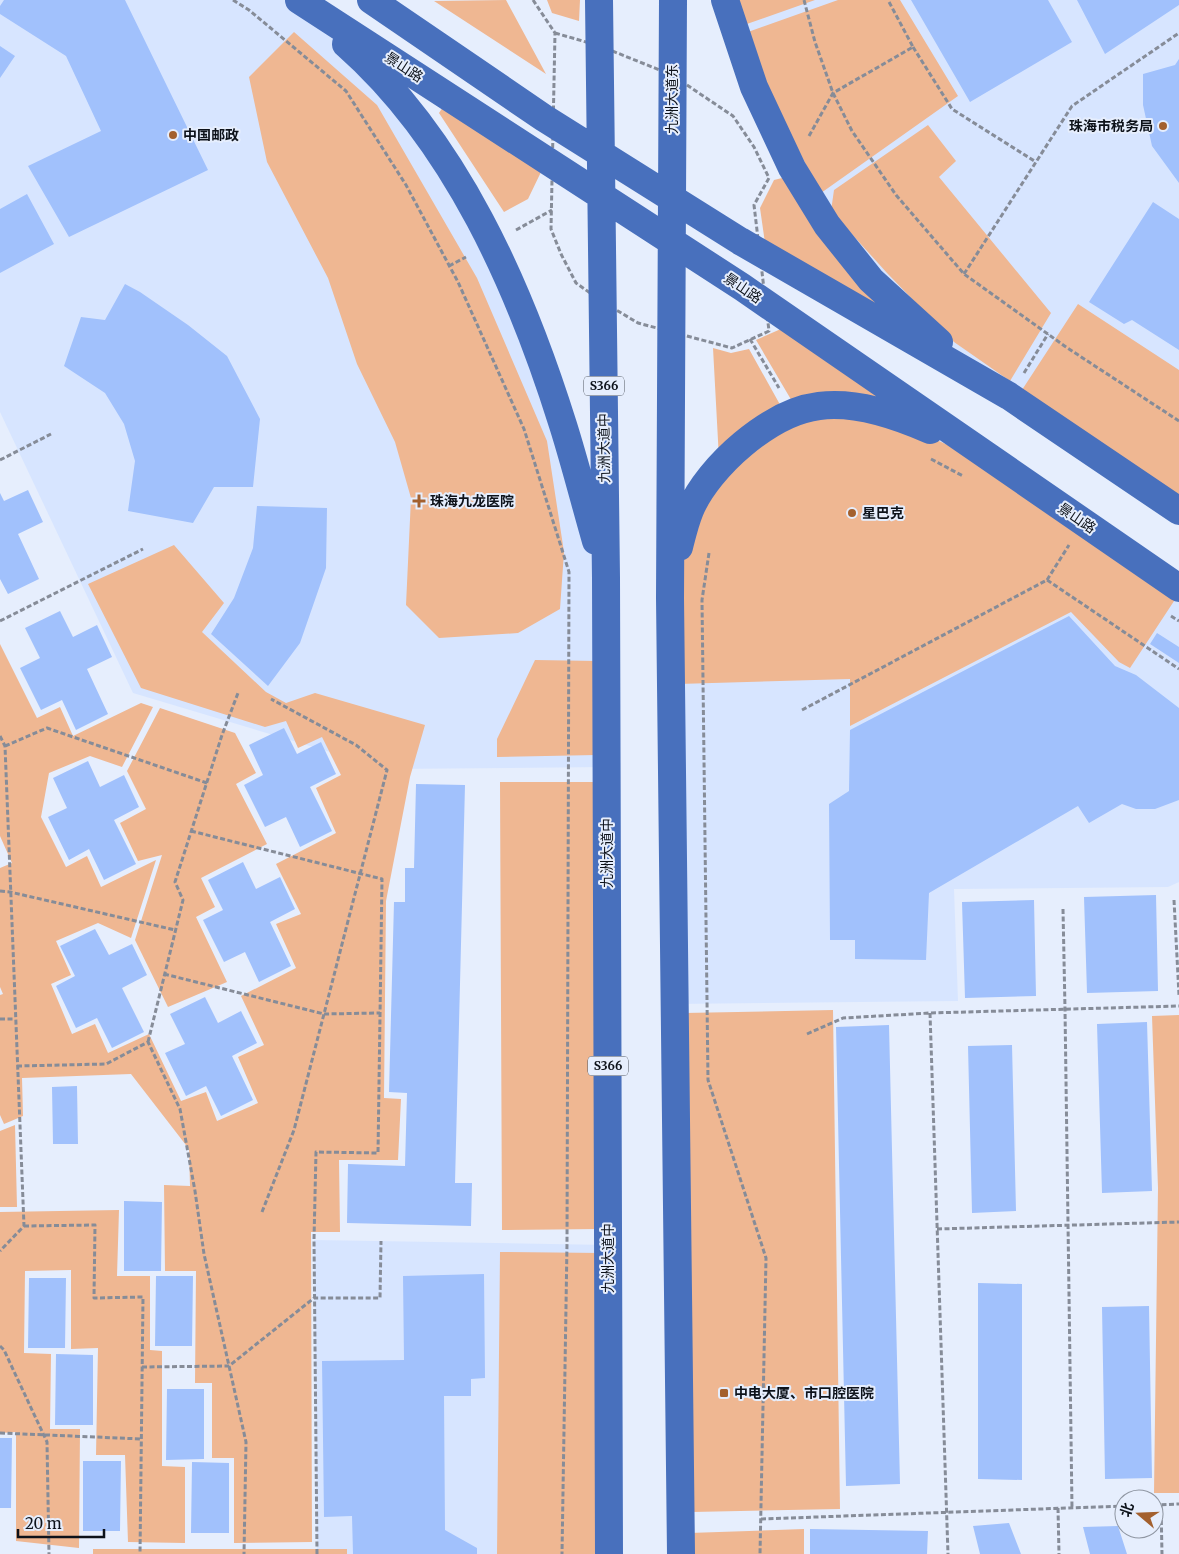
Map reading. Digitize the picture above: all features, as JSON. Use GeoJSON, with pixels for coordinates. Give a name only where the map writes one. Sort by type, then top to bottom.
{"type":"FeatureCollection","features":[{"type":"Feature","properties":{"kind":"main road","name":"景山路"},"geometry":{"type":"LineString","coordinates":[[298,0],[601,194],[742,287],[1179,588]]}},
{"type":"Feature","properties":{"kind":"main road"},"geometry":{"type":"LineString","coordinates":[[298,0],[359,55],[402,101],[443,156],[492,243],[522,310],[563,424],[606,578]]}},
{"type":"Feature","properties":{"kind":"main road"},"geometry":{"type":"LineString","coordinates":[[372,0],[544,118],[740,241],[1009,396]]}},
{"type":"Feature","properties":{"kind":"main road","name":"S366"},"geometry":{"type":"LineString","coordinates":[[599,0],[601,152]]}},
{"type":"Feature","properties":{"kind":"main road","name":"九洲大道东"},"geometry":{"type":"LineString","coordinates":[[672,198],[673,0]]}},
{"type":"Feature","properties":{"kind":"main road"},"geometry":{"type":"LineString","coordinates":[[725,0],[754,87],[792,168],[827,225],[871,280],[927,332],[1009,396],[1179,511]]}},
{"type":"Feature","properties":{"kind":"main road","name":"九洲大道中"},"geometry":{"type":"LineString","coordinates":[[601,152],[606,578],[609,1554]]}},
{"type":"Feature","properties":{"kind":"main road"},"geometry":{"type":"LineString","coordinates":[[672,198],[670,598],[681,1554]]}},
{"type":"Feature","properties":{"kind":"main road"},"geometry":{"type":"LineString","coordinates":[[670,598],[677,552],[690,510],[712,473],[740,446],[772,424],[794,413],[819,406],[857,406],[902,418],[984,454]]}},
{"type":"Feature","properties":{"kind":"path"},"geometry":{"type":"LineString","coordinates":[[233,0],[249,10],[346,91],[406,185],[458,282],[524,430],[569,572],[567,1234],[562,1554]]}},
{"type":"Feature","properties":{"kind":"path"},"geometry":{"type":"LineString","coordinates":[[533,0],[555,33]]}},
{"type":"Feature","properties":{"kind":"path"},"geometry":{"type":"LineString","coordinates":[[804,0],[815,42],[833,93],[852,131],[896,195],[964,274],[1048,334],[1179,421]]}},
{"type":"Feature","properties":{"kind":"path"},"geometry":{"type":"LineString","coordinates":[[888,0],[913,47],[952,109],[1036,162]]}},
{"type":"Feature","properties":{"kind":"path"},"geometry":{"type":"LineString","coordinates":[[964,274],[1072,106],[1179,33]]}},
{"type":"Feature","properties":{"kind":"path"},"geometry":{"type":"LineString","coordinates":[[792,168],[833,93],[913,47]]}},
{"type":"Feature","properties":{"kind":"path"},"geometry":{"type":"LineString","coordinates":[[1009,396],[1048,334]]}},
{"type":"Feature","properties":{"kind":"path"},"geometry":{"type":"LineString","coordinates":[[750,340],[794,413]]}},
{"type":"Feature","properties":{"kind":"path"},"geometry":{"type":"LineString","coordinates":[[0,460],[51,434]]}},
{"type":"Feature","properties":{"kind":"path"},"geometry":{"type":"LineString","coordinates":[[924,455],[971,481]]}},
{"type":"Feature","properties":{"kind":"path"},"geometry":{"type":"LineString","coordinates":[[802,710],[1047,580],[1069,544],[1076,550]]}},
{"type":"Feature","properties":{"kind":"path"},"geometry":{"type":"LineString","coordinates":[[709,547],[702,600],[708,1080],[766,1258],[760,1554]]}},
{"type":"Feature","properties":{"kind":"path"},"geometry":{"type":"LineString","coordinates":[[0,621],[143,549]]}},
{"type":"Feature","properties":{"kind":"path"},"geometry":{"type":"LineString","coordinates":[[1047,580],[1179,669]]}},
{"type":"Feature","properties":{"kind":"path"},"geometry":{"type":"LineString","coordinates":[[1166,612],[1179,621]]}},
{"type":"Feature","properties":{"kind":"path"},"geometry":{"type":"LineString","coordinates":[[238,693],[175,882],[182,900],[148,1042],[180,1109],[204,1254],[246,1442],[244,1554]]}},
{"type":"Feature","properties":{"kind":"path"},"geometry":{"type":"LineString","coordinates":[[262,1212],[294,1130],[387,770],[356,745],[272,699]]}},
{"type":"Feature","properties":{"kind":"path"},"geometry":{"type":"LineString","coordinates":[[5,746],[47,728],[207,783]]}},
{"type":"Feature","properties":{"kind":"path"},"geometry":{"type":"LineString","coordinates":[[0,736],[5,746],[24,1226]]}},
{"type":"Feature","properties":{"kind":"path"},"geometry":{"type":"LineString","coordinates":[[191,831],[382,879],[378,1153],[316,1152],[314,1298],[317,1554]]}},
{"type":"Feature","properties":{"kind":"path"},"geometry":{"type":"LineString","coordinates":[[0,891],[175,930]]}},
{"type":"Feature","properties":{"kind":"path"},"geometry":{"type":"LineString","coordinates":[[1174,900],[1179,994]]}},
{"type":"Feature","properties":{"kind":"path"},"geometry":{"type":"LineString","coordinates":[[1063,909],[1072,1508]]}},
{"type":"Feature","properties":{"kind":"path"},"geometry":{"type":"LineString","coordinates":[[164,974],[324,1014],[380,1013]]}},
{"type":"Feature","properties":{"kind":"path"},"geometry":{"type":"LineString","coordinates":[[806,1034],[842,1018],[930,1013],[1179,1006]]}},
{"type":"Feature","properties":{"kind":"path"},"geometry":{"type":"LineString","coordinates":[[930,1013],[948,1554]]}},
{"type":"Feature","properties":{"kind":"path"},"geometry":{"type":"LineString","coordinates":[[0,1019],[15,1019]]}},
{"type":"Feature","properties":{"kind":"path"},"geometry":{"type":"LineString","coordinates":[[17,1066],[106,1064],[148,1042]]}},
{"type":"Feature","properties":{"kind":"path"},"geometry":{"type":"LineString","coordinates":[[937,1229],[1179,1222]]}},
{"type":"Feature","properties":{"kind":"path"},"geometry":{"type":"LineString","coordinates":[[0,1251],[24,1226],[95,1225],[94,1298],[143,1298],[140,1554]]}},
{"type":"Feature","properties":{"kind":"path"},"geometry":{"type":"LineString","coordinates":[[142,1367],[229,1366],[314,1298],[380,1298],[381,1241]]}},
{"type":"Feature","properties":{"kind":"path"},"geometry":{"type":"LineString","coordinates":[[0,1346],[4,1350],[47,1442],[49,1554]]}},
{"type":"Feature","properties":{"kind":"path"},"geometry":{"type":"LineString","coordinates":[[0,1434],[43,1434],[142,1439]]}},
{"type":"Feature","properties":{"kind":"path"},"geometry":{"type":"LineString","coordinates":[[1164,1504],[1179,1504]]}},
{"type":"Feature","properties":{"kind":"path"},"geometry":{"type":"LineString","coordinates":[[761,1519],[1114,1506]]}},
{"type":"Feature","properties":{"kind":"path"},"geometry":{"type":"LineString","coordinates":[[1058,1508],[1059,1554]]}},
{"type":"Feature","properties":{"kind":"path"},"geometry":{"type":"LineString","coordinates":[[1161,1539],[1162,1554]]}},
{"type":"Feature","properties":{"kind":"shaded area"},"geometry":{"type":"Polygon","coordinates":[[[0,0],[296,0],[359,55],[485,229],[606,578],[606,767],[387,769],[133,693],[0,412],[0,0]]]}},
{"type":"Feature","properties":{"kind":"shaded area"},"geometry":{"type":"Polygon","coordinates":[[[506,0],[546,74],[434,1],[506,0]]]}},
{"type":"Feature","properties":{"kind":"shaded area"},"geometry":{"type":"Polygon","coordinates":[[[547,0],[580,0],[579,21],[552,13],[547,0]]]}},
{"type":"Feature","properties":{"kind":"shaded area"},"geometry":{"type":"Polygon","coordinates":[[[726,0],[1179,0],[1179,510],[927,332],[828,225],[726,0]]]}},
{"type":"Feature","properties":{"kind":"shaded area"},"geometry":{"type":"Polygon","coordinates":[[[739,0],[815,0],[744,25],[739,0]]]}},
{"type":"Feature","properties":{"kind":"shaded area"},"geometry":{"type":"Polygon","coordinates":[[[838,0],[900,0],[958,96],[821,193],[765,88],[748,32],[838,0]]]}},
{"type":"Feature","properties":{"kind":"shaded area"},"geometry":{"type":"Polygon","coordinates":[[[294,32],[377,105],[477,278],[547,441],[564,552],[560,609],[518,633],[439,638],[406,605],[411,498],[395,442],[357,364],[328,278],[267,162],[249,77],[294,32]]]}},
{"type":"Feature","properties":{"kind":"shaded area"},"geometry":{"type":"Polygon","coordinates":[[[445,104],[541,172],[528,199],[504,212],[439,113],[445,104]]]}},
{"type":"Feature","properties":{"kind":"shaded area"},"geometry":{"type":"Polygon","coordinates":[[[928,125],[956,161],[939,177],[1051,313],[1010,381],[954,342],[887,273],[831,211],[834,190],[928,125]]]}},
{"type":"Feature","properties":{"kind":"shaded area"},"geometry":{"type":"Polygon","coordinates":[[[790,176],[923,337],[766,250],[760,208],[774,180],[790,176]]]}},
{"type":"Feature","properties":{"kind":"shaded area"},"geometry":{"type":"Polygon","coordinates":[[[1078,304],[1179,370],[1179,498],[1020,393],[1078,304]]]}},
{"type":"Feature","properties":{"kind":"shaded area"},"geometry":{"type":"Polygon","coordinates":[[[790,325],[908,406],[796,408],[756,340],[790,325]]]}},
{"type":"Feature","properties":{"kind":"shaded area"},"geometry":{"type":"Polygon","coordinates":[[[713,348],[731,353],[749,349],[783,410],[719,459],[713,348]]]}},
{"type":"Feature","properties":{"kind":"shaded area"},"geometry":{"type":"Polygon","coordinates":[[[857,406],[984,454],[1179,588],[1179,882],[1168,887],[954,889],[958,1001],[675,1004],[670,598],[857,406]]]}},
{"type":"Feature","properties":{"kind":"shaded area"},"geometry":{"type":"Polygon","coordinates":[[[818,412],[900,424],[982,460],[1178,595],[1130,668],[1119,662],[1071,612],[850,726],[850,679],[678,684],[684,553],[718,475],[782,425],[818,412]]]}},
{"type":"Feature","properties":{"kind":"shaded area"},"geometry":{"type":"Polygon","coordinates":[[[174,545],[224,603],[202,632],[266,692],[286,703],[315,693],[425,725],[410,777],[386,901],[384,1098],[401,1099],[398,1160],[339,1160],[340,1232],[311,1232],[312,1542],[234,1543],[234,1458],[212,1458],[212,1383],[195,1383],[196,1271],[165,1271],[164,1185],[190,1186],[189,1149],[131,1074],[22,1078],[23,1116],[4,1124],[0,1115],[0,995],[3,994],[0,987],[0,868],[12,863],[0,836],[0,644],[37,718],[60,707],[73,736],[141,703],[153,707],[122,767],[90,756],[49,773],[41,817],[66,867],[87,856],[101,887],[156,860],[131,938],[98,923],[56,941],[71,975],[51,984],[72,1034],[95,1024],[108,1053],[149,1034],[181,1101],[206,1092],[217,1121],[258,1103],[238,1057],[264,1045],[241,996],[296,968],[276,924],[301,914],[276,864],[336,833],[316,788],[341,775],[322,737],[298,748],[286,721],[265,727],[141,688],[88,584],[174,545]]]}},
{"type":"Feature","properties":{"kind":"shaded area"},"geometry":{"type":"Polygon","coordinates":[[[535,660],[597,661],[596,755],[497,757],[497,739],[535,660]]]}},
{"type":"Feature","properties":{"kind":"shaded area"},"geometry":{"type":"Polygon","coordinates":[[[160,708],[235,733],[256,773],[236,784],[267,844],[201,878],[215,907],[196,917],[227,982],[168,1007],[135,940],[162,855],[138,861],[120,823],[146,809],[127,771],[160,708]]]}},
{"type":"Feature","properties":{"kind":"shaded area"},"geometry":{"type":"Polygon","coordinates":[[[500,782],[597,782],[598,1229],[502,1230],[500,782]]]}},
{"type":"Feature","properties":{"kind":"shaded area"},"geometry":{"type":"Polygon","coordinates":[[[833,1010],[840,1509],[692,1512],[684,1013],[833,1010]]]}},
{"type":"Feature","properties":{"kind":"shaded area"},"geometry":{"type":"Polygon","coordinates":[[[1179,1015],[1179,1493],[1164,1493],[1164,1489],[1154,1489],[1158,1188],[1152,1016],[1179,1015]]]}},
{"type":"Feature","properties":{"kind":"shaded area"},"geometry":{"type":"Polygon","coordinates":[[[15,1125],[17,1207],[0,1207],[0,1131],[15,1125]]]}},
{"type":"Feature","properties":{"kind":"shaded area"},"geometry":{"type":"Polygon","coordinates":[[[119,1210],[117,1276],[150,1276],[150,1350],[162,1351],[162,1466],[185,1467],[185,1543],[128,1542],[125,1455],[96,1455],[98,1348],[71,1349],[71,1270],[25,1271],[24,1353],[51,1354],[50,1429],[80,1429],[79,1548],[16,1541],[16,1432],[0,1433],[0,1212],[119,1210]]]}},
{"type":"Feature","properties":{"kind":"shaded area"},"geometry":{"type":"Polygon","coordinates":[[[314,1240],[608,1245],[609,1554],[317,1554],[314,1240]]]}},
{"type":"Feature","properties":{"kind":"shaded area"},"geometry":{"type":"Polygon","coordinates":[[[500,1252],[601,1253],[598,1554],[497,1554],[500,1252]]]}},
{"type":"Feature","properties":{"kind":"shaded area"},"geometry":{"type":"Polygon","coordinates":[[[804,1529],[804,1554],[690,1554],[689,1533],[804,1529]]]}},
{"type":"Feature","properties":{"kind":"shaded area"},"geometry":{"type":"Polygon","coordinates":[[[93,1549],[347,1549],[347,1554],[93,1554],[93,1549]]]}},
{"type":"Feature","properties":{"kind":"building"},"geometry":{"type":"Polygon","coordinates":[[[4,0],[125,0],[208,170],[69,237],[28,166],[101,131],[66,56],[0,14],[0,6],[4,0]]]}},
{"type":"Feature","properties":{"kind":"building"},"geometry":{"type":"Polygon","coordinates":[[[911,0],[1048,0],[1072,42],[970,102],[911,0]]]}},
{"type":"Feature","properties":{"kind":"building"},"geometry":{"type":"Polygon","coordinates":[[[1077,0],[1179,0],[1179,5],[1105,54],[1077,0]]]}},
{"type":"Feature","properties":{"kind":"building"},"geometry":{"type":"Polygon","coordinates":[[[0,46],[15,56],[0,78],[0,46]]]}},
{"type":"Feature","properties":{"kind":"building","name":"珠海市税务局"},"geometry":{"type":"Polygon","coordinates":[[[1179,59],[1179,183],[1152,146],[1143,105],[1143,74],[1175,65],[1179,59]]]}},
{"type":"Feature","properties":{"kind":"building"},"geometry":{"type":"Polygon","coordinates":[[[27,194],[54,244],[0,273],[0,209],[27,194]]]}},
{"type":"Feature","properties":{"kind":"building"},"geometry":{"type":"Polygon","coordinates":[[[1153,202],[1179,219],[1179,350],[1132,320],[1124,324],[1089,302],[1153,202]]]}},
{"type":"Feature","properties":{"kind":"building"},"geometry":{"type":"Polygon","coordinates":[[[125,284],[188,325],[227,356],[260,419],[253,487],[214,487],[193,523],[128,511],[135,461],[124,424],[105,393],[64,366],[81,317],[105,320],[125,284]]]}},
{"type":"Feature","properties":{"kind":"building"},"geometry":{"type":"Polygon","coordinates":[[[28,490],[43,522],[18,534],[39,579],[8,594],[0,579],[0,493],[4,501],[28,490]]]}},
{"type":"Feature","properties":{"kind":"building"},"geometry":{"type":"Polygon","coordinates":[[[257,506],[327,508],[326,568],[300,643],[268,686],[211,634],[234,598],[253,548],[257,506]]]}},
{"type":"Feature","properties":{"kind":"building"},"geometry":{"type":"Polygon","coordinates":[[[60,611],[73,637],[97,625],[112,657],[87,669],[108,714],[76,730],[62,700],[41,710],[20,668],[40,658],[25,628],[60,611]]]}},
{"type":"Feature","properties":{"kind":"building"},"geometry":{"type":"Polygon","coordinates":[[[1069,616],[1115,666],[1136,675],[1179,708],[1179,800],[1155,809],[1136,809],[1122,804],[1089,823],[1078,806],[929,893],[926,960],[855,959],[855,940],[830,940],[829,804],[849,791],[850,730],[1069,616]]]}},
{"type":"Feature","properties":{"kind":"building"},"geometry":{"type":"Polygon","coordinates":[[[1157,633],[1179,647],[1179,663],[1150,644],[1157,633]]]}},
{"type":"Feature","properties":{"kind":"building"},"geometry":{"type":"Polygon","coordinates":[[[284,728],[297,754],[321,742],[336,774],[310,787],[332,831],[300,847],[286,817],[265,827],[244,785],[263,775],[249,745],[284,728]]]}},
{"type":"Feature","properties":{"kind":"building"},"geometry":{"type":"Polygon","coordinates":[[[88,761],[100,787],[124,775],[139,807],[114,820],[136,864],[104,880],[89,849],[69,860],[48,817],[67,808],[53,778],[88,761]]]}},
{"type":"Feature","properties":{"kind":"building"},"geometry":{"type":"Polygon","coordinates":[[[416,784],[465,785],[455,1183],[472,1183],[471,1226],[347,1223],[348,1164],[405,1166],[407,1093],[389,1092],[394,902],[405,902],[405,868],[414,868],[416,784]]]}},
{"type":"Feature","properties":{"kind":"building"},"geometry":{"type":"Polygon","coordinates":[[[243,862],[256,889],[280,877],[295,909],[270,922],[291,966],[259,982],[245,952],[224,962],[203,920],[223,910],[208,880],[243,862]]]}},
{"type":"Feature","properties":{"kind":"building"},"geometry":{"type":"Polygon","coordinates":[[[1156,895],[1158,991],[1087,993],[1084,897],[1156,895]]]}},
{"type":"Feature","properties":{"kind":"building"},"geometry":{"type":"Polygon","coordinates":[[[1034,900],[1036,996],[965,998],[962,902],[1034,900]]]}},
{"type":"Feature","properties":{"kind":"building"},"geometry":{"type":"Polygon","coordinates":[[[95,929],[109,955],[132,944],[147,975],[122,988],[144,1032],[112,1048],[97,1018],[76,1028],[56,986],[75,976],[60,946],[95,929]]]}},
{"type":"Feature","properties":{"kind":"building"},"geometry":{"type":"Polygon","coordinates":[[[205,997],[218,1023],[241,1011],[257,1043],[232,1056],[253,1100],[221,1116],[206,1086],[186,1096],[165,1053],[185,1044],[170,1014],[205,997]]]}},
{"type":"Feature","properties":{"kind":"building"},"geometry":{"type":"Polygon","coordinates":[[[1147,1022],[1152,1191],[1102,1193],[1097,1024],[1147,1022]]]}},
{"type":"Feature","properties":{"kind":"building"},"geometry":{"type":"Polygon","coordinates":[[[889,1025],[900,1484],[846,1486],[836,1027],[889,1025]]]}},
{"type":"Feature","properties":{"kind":"building"},"geometry":{"type":"Polygon","coordinates":[[[1012,1045],[1016,1211],[972,1213],[968,1046],[1012,1045]]]}},
{"type":"Feature","properties":{"kind":"building"},"geometry":{"type":"Polygon","coordinates":[[[77,1086],[78,1144],[53,1144],[52,1087],[77,1086]]]}},
{"type":"Feature","properties":{"kind":"building"},"geometry":{"type":"Polygon","coordinates":[[[124,1201],[162,1202],[161,1271],[124,1271],[124,1201]]]}},
{"type":"Feature","properties":{"kind":"building"},"geometry":{"type":"Polygon","coordinates":[[[484,1274],[485,1378],[471,1379],[471,1396],[444,1396],[445,1530],[477,1548],[477,1554],[353,1554],[352,1516],[324,1517],[322,1361],[404,1360],[403,1276],[484,1274]]]}},
{"type":"Feature","properties":{"kind":"building"},"geometry":{"type":"Polygon","coordinates":[[[156,1276],[193,1276],[192,1346],[155,1346],[156,1276]]]}},
{"type":"Feature","properties":{"kind":"building"},"geometry":{"type":"Polygon","coordinates":[[[29,1278],[66,1278],[65,1348],[28,1348],[29,1278]]]}},
{"type":"Feature","properties":{"kind":"building"},"geometry":{"type":"Polygon","coordinates":[[[978,1283],[1022,1284],[1022,1480],[978,1479],[978,1283]]]}},
{"type":"Feature","properties":{"kind":"building"},"geometry":{"type":"Polygon","coordinates":[[[1149,1306],[1152,1478],[1105,1479],[1102,1307],[1149,1306]]]}},
{"type":"Feature","properties":{"kind":"building"},"geometry":{"type":"Polygon","coordinates":[[[56,1354],[93,1355],[93,1425],[55,1425],[56,1354]]]}},
{"type":"Feature","properties":{"kind":"building"},"geometry":{"type":"Polygon","coordinates":[[[167,1389],[204,1389],[204,1459],[166,1460],[167,1389]]]}},
{"type":"Feature","properties":{"kind":"building"},"geometry":{"type":"Polygon","coordinates":[[[0,1438],[12,1438],[11,1508],[0,1508],[0,1438]]]}},
{"type":"Feature","properties":{"kind":"building"},"geometry":{"type":"Polygon","coordinates":[[[83,1461],[121,1461],[120,1531],[83,1531],[83,1461]]]}},
{"type":"Feature","properties":{"kind":"building"},"geometry":{"type":"Polygon","coordinates":[[[192,1462],[229,1463],[229,1533],[191,1533],[192,1462]]]}},
{"type":"Feature","properties":{"kind":"building"},"geometry":{"type":"Polygon","coordinates":[[[1009,1523],[1021,1554],[980,1554],[973,1526],[1009,1523]]]}},
{"type":"Feature","properties":{"kind":"building"},"geometry":{"type":"Polygon","coordinates":[[[1114,1526],[1114,1539],[1122,1539],[1127,1554],[1090,1554],[1083,1527],[1114,1526]]]}},
{"type":"Feature","properties":{"kind":"building"},"geometry":{"type":"Polygon","coordinates":[[[810,1529],[928,1531],[927,1554],[810,1554],[810,1529]]]}},
{"type":"Feature","properties":{"kind":"place","name":"珠海市税务局"},"geometry":{"type":"Point","coordinates":[1163,126]}},
{"type":"Feature","properties":{"kind":"place","name":"中国邮政"},"geometry":{"type":"Point","coordinates":[173,135]}},
{"type":"Feature","properties":{"kind":"place","name":"珠海九龙医院"},"geometry":{"type":"Point","coordinates":[419,501]}},
{"type":"Feature","properties":{"kind":"place","name":"星巴克"},"geometry":{"type":"Point","coordinates":[852,513]}},
{"type":"Feature","properties":{"kind":"place","name":"中电大厦、市口腔医院"},"geometry":{"type":"Point","coordinates":[724,1393]}}]}
